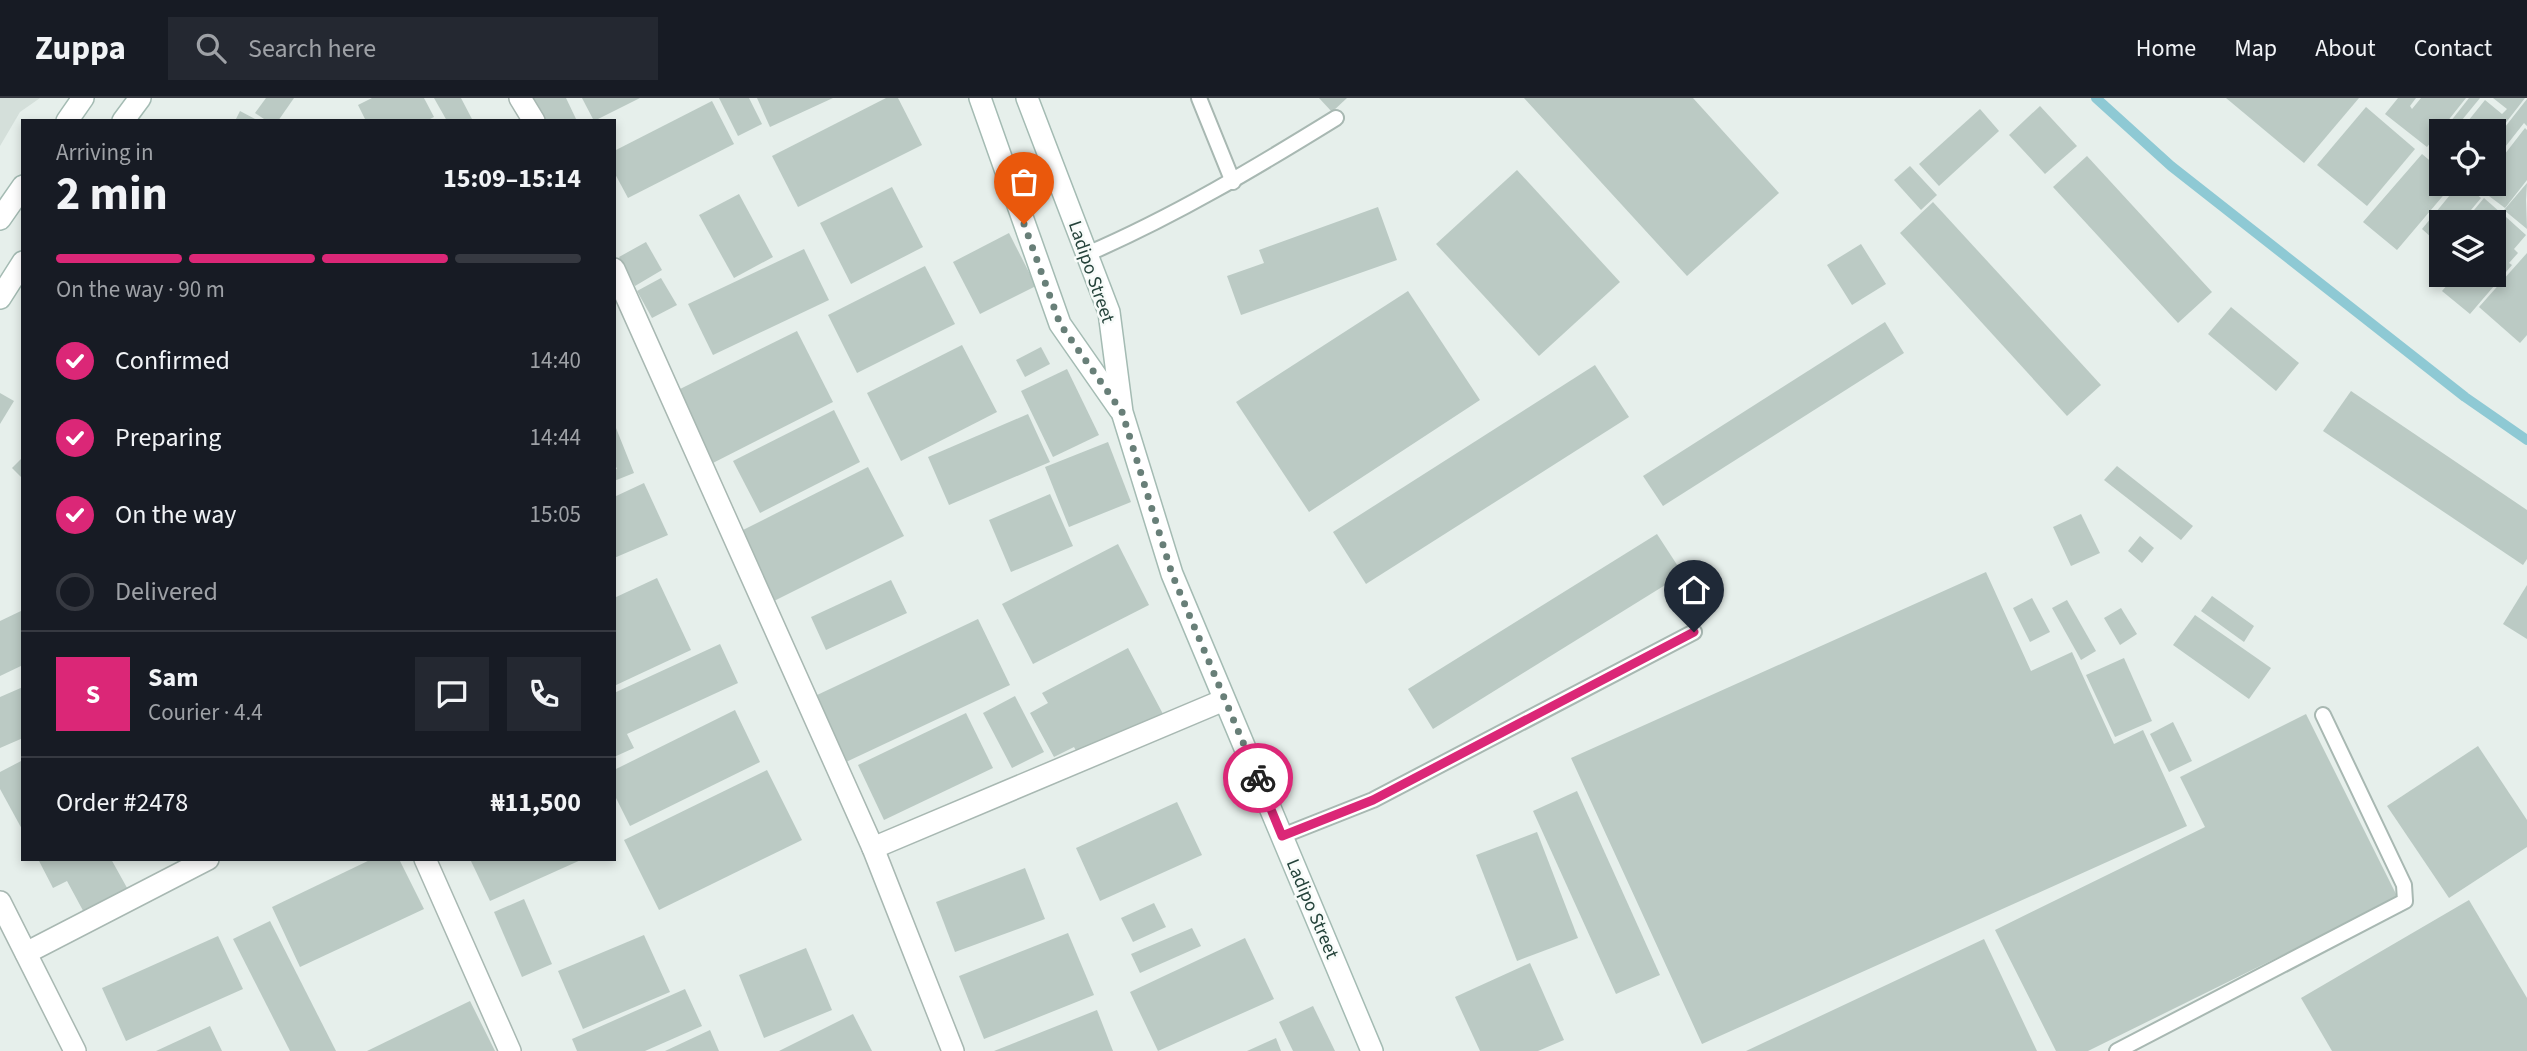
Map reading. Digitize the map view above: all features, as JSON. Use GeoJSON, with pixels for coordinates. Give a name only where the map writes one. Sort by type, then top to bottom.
{"type":"FeatureCollection","features":[{"type":"Feature","properties":{"kind":"street"},"geometry":{"type":"LineString","coordinates":[[68,119],[83,98]]}},
{"type":"Feature","properties":{"kind":"street"},"geometry":{"type":"LineString","coordinates":[[124,119],[139,98]]}},
{"type":"Feature","properties":{"kind":"street"},"geometry":{"type":"LineString","coordinates":[[520,98],[533,119]]}},
{"type":"Feature","properties":{"kind":"street","name":"Ladipo Street"},"geometry":{"type":"LineString","coordinates":[[980,98],[1060,324],[1122,412]]}},
{"type":"Feature","properties":{"kind":"street","name":"Ladipo Street"},"geometry":{"type":"LineString","coordinates":[[1027,98],[1109,312],[1122,412],[1172,574],[1372,1051]]}},
{"type":"Feature","properties":{"kind":"street"},"geometry":{"type":"LineString","coordinates":[[0,219],[21,189]]}},
{"type":"Feature","properties":{"kind":"street"},"geometry":{"type":"LineString","coordinates":[[0,298],[21,265]]}},
{"type":"Feature","properties":{"kind":"street"},"geometry":{"type":"LineString","coordinates":[[616,273],[873,848],[953,1051]]}},
{"type":"Feature","properties":{"kind":"street"},"geometry":{"type":"LineString","coordinates":[[873,848],[1224,700]]}},
{"type":"Feature","properties":{"kind":"street"},"geometry":{"type":"LineString","coordinates":[[26,953],[204,861]]}},
{"type":"Feature","properties":{"kind":"street"},"geometry":{"type":"LineString","coordinates":[[426,861],[510,1051]]}},
{"type":"Feature","properties":{"kind":"street"},"geometry":{"type":"LineString","coordinates":[[0,902],[75,1051]]}},
{"type":"Feature","properties":{"kind":"lane"},"geometry":{"type":"LineString","coordinates":[[1199,98],[1233,182]]}},
{"type":"Feature","properties":{"kind":"lane"},"geometry":{"type":"LineString","coordinates":[[1087,254],[1144,229],[1233,182],[1336,118]]}},
{"type":"Feature","properties":{"kind":"lane"},"geometry":{"type":"LineString","coordinates":[[1282,836],[1373,800],[1694,632]]}},
{"type":"Feature","properties":{"kind":"lane"},"geometry":{"type":"LineString","coordinates":[[2117,1051],[2405,901],[2404,885],[2323,715]]}},
{"type":"Feature","properties":{"kind":"shaded area"},"geometry":{"type":"Polygon","coordinates":[[[0,98],[40,98],[20,112],[0,146],[0,98]]]}},
{"type":"Feature","properties":{"kind":"building"},"geometry":{"type":"Polygon","coordinates":[[[266,98],[294,98],[279,119],[264,119],[255,113],[266,98]]]}},
{"type":"Feature","properties":{"kind":"building"},"geometry":{"type":"Polygon","coordinates":[[[372,98],[424,98],[434,117],[365,119],[358,105],[372,98]]]}},
{"type":"Feature","properties":{"kind":"building"},"geometry":{"type":"Polygon","coordinates":[[[434,98],[461,98],[472,119],[446,119],[434,98]]]}},
{"type":"Feature","properties":{"kind":"building"},"geometry":{"type":"Polygon","coordinates":[[[533,98],[566,98],[576,119],[542,119],[533,98]]]}},
{"type":"Feature","properties":{"kind":"building"},"geometry":{"type":"Polygon","coordinates":[[[582,98],[640,98],[598,119],[593,119],[582,98]]]}},
{"type":"Feature","properties":{"kind":"building"},"geometry":{"type":"Polygon","coordinates":[[[719,98],[749,98],[762,124],[738,136],[719,98]]]}},
{"type":"Feature","properties":{"kind":"building"},"geometry":{"type":"Polygon","coordinates":[[[757,98],[833,98],[770,127],[757,98]]]}},
{"type":"Feature","properties":{"kind":"building"},"geometry":{"type":"Polygon","coordinates":[[[886,98],[898,98],[922,145],[798,207],[772,156],[886,98]]]}},
{"type":"Feature","properties":{"kind":"building"},"geometry":{"type":"Polygon","coordinates":[[[1319,98],[1347,98],[1332,112],[1319,98]]]}},
{"type":"Feature","properties":{"kind":"building"},"geometry":{"type":"Polygon","coordinates":[[[1524,98],[1693,98],[1779,193],[1687,276],[1524,98]]]}},
{"type":"Feature","properties":{"kind":"building"},"geometry":{"type":"Polygon","coordinates":[[[2226,98],[2359,98],[2304,163],[2226,98]]]}},
{"type":"Feature","properties":{"kind":"building"},"geometry":{"type":"Polygon","coordinates":[[[2398,98],[2416,98],[2410,106],[2412,109],[2421,98],[2466,98],[2449,119],[2429,119],[2427,147],[2385,114],[2398,98]]]}},
{"type":"Feature","properties":{"kind":"building"},"geometry":{"type":"Polygon","coordinates":[[[2469,98],[2480,98],[2463,119],[2452,119],[2469,98]]]}},
{"type":"Feature","properties":{"kind":"building"},"geometry":{"type":"Polygon","coordinates":[[[2493,98],[2525,98],[2506,123],[2506,119],[2470,119],[2485,100],[2502,114],[2507,109],[2493,98]]]}},
{"type":"Feature","properties":{"kind":"building"},"geometry":{"type":"Polygon","coordinates":[[[2527,99],[2527,126],[2524,123],[2506,146],[2506,126],[2527,99]]]}},
{"type":"Feature","properties":{"kind":"building"},"geometry":{"type":"Polygon","coordinates":[[[712,101],[734,144],[628,198],[616,176],[616,150],[712,101]]]}},
{"type":"Feature","properties":{"kind":"building"},"geometry":{"type":"Polygon","coordinates":[[[2040,106],[2077,146],[2045,174],[2009,135],[2040,106]]]}},
{"type":"Feature","properties":{"kind":"building"},"geometry":{"type":"Polygon","coordinates":[[[2366,107],[2415,149],[2367,206],[2317,165],[2366,107]]]}},
{"type":"Feature","properties":{"kind":"building"},"geometry":{"type":"Polygon","coordinates":[[[1980,109],[1999,131],[1939,186],[1919,164],[1980,109]]]}},
{"type":"Feature","properties":{"kind":"building"},"geometry":{"type":"Polygon","coordinates":[[[240,111],[255,119],[236,119],[240,111]]]}},
{"type":"Feature","properties":{"kind":"building"},"geometry":{"type":"Polygon","coordinates":[[[2525,128],[2527,180],[2505,208],[2489,196],[2506,196],[2506,153],[2525,128]]]}},
{"type":"Feature","properties":{"kind":"building"},"geometry":{"type":"Polygon","coordinates":[[[2422,154],[2429,160],[2429,196],[2443,196],[2397,250],[2363,222],[2422,154]]]}},
{"type":"Feature","properties":{"kind":"building"},"geometry":{"type":"Polygon","coordinates":[[[2087,156],[2212,292],[2178,323],[2053,187],[2087,156]]]}},
{"type":"Feature","properties":{"kind":"building"},"geometry":{"type":"Polygon","coordinates":[[[1910,166],[1937,195],[1921,210],[1894,180],[1910,166]]]}},
{"type":"Feature","properties":{"kind":"building"},"geometry":{"type":"Polygon","coordinates":[[[1517,170],[1620,282],[1539,356],[1436,244],[1517,170]]]}},
{"type":"Feature","properties":{"kind":"building"},"geometry":{"type":"Polygon","coordinates":[[[2527,183],[2527,229],[2504,210],[2527,183]]]}},
{"type":"Feature","properties":{"kind":"building"},"geometry":{"type":"Polygon","coordinates":[[[892,187],[923,247],[851,284],[820,223],[892,187]]]}},
{"type":"Feature","properties":{"kind":"building"},"geometry":{"type":"Polygon","coordinates":[[[739,194],[773,257],[734,278],[699,215],[739,194]]]}},
{"type":"Feature","properties":{"kind":"building"},"geometry":{"type":"Polygon","coordinates":[[[2449,196],[2481,198],[2471,210],[2438,210],[2449,196]]]}},
{"type":"Feature","properties":{"kind":"building"},"geometry":{"type":"Polygon","coordinates":[[[2484,198],[2498,210],[2474,210],[2484,198]]]}},
{"type":"Feature","properties":{"kind":"building"},"geometry":{"type":"Polygon","coordinates":[[[1933,202],[2101,385],[2067,416],[1900,233],[1933,202]]]}},
{"type":"Feature","properties":{"kind":"building"},"geometry":{"type":"Polygon","coordinates":[[[1378,207],[1397,260],[1241,315],[1227,276],[1264,263],[1259,250],[1378,207]]]}},
{"type":"Feature","properties":{"kind":"building"},"geometry":{"type":"Polygon","coordinates":[[[2506,217],[2526,235],[2514,249],[2518,253],[2509,263],[2512,265],[2506,272],[2506,217]]]}},
{"type":"Feature","properties":{"kind":"building"},"geometry":{"type":"Polygon","coordinates":[[[2429,220],[2429,235],[2422,229],[2429,220]]]}},
{"type":"Feature","properties":{"kind":"building"},"geometry":{"type":"Polygon","coordinates":[[[1009,233],[1036,286],[980,314],[953,262],[1009,233]]]}},
{"type":"Feature","properties":{"kind":"building"},"geometry":{"type":"Polygon","coordinates":[[[646,242],[662,270],[635,286],[619,257],[646,242]]]}},
{"type":"Feature","properties":{"kind":"building"},"geometry":{"type":"Polygon","coordinates":[[[1861,244],[1886,284],[1852,305],[1827,265],[1861,244]]]}},
{"type":"Feature","properties":{"kind":"building"},"geometry":{"type":"Polygon","coordinates":[[[804,249],[829,300],[713,355],[688,304],[804,249]]]}},
{"type":"Feature","properties":{"kind":"building"},"geometry":{"type":"Polygon","coordinates":[[[2527,253],[2527,335],[2520,343],[2479,307],[2497,287],[2506,287],[2506,277],[2527,253]]]}},
{"type":"Feature","properties":{"kind":"building"},"geometry":{"type":"Polygon","coordinates":[[[925,266],[955,324],[857,373],[828,315],[925,266]]]}},
{"type":"Feature","properties":{"kind":"building"},"geometry":{"type":"Polygon","coordinates":[[[661,278],[677,305],[652,318],[637,291],[661,278]]]}},
{"type":"Feature","properties":{"kind":"building"},"geometry":{"type":"Polygon","coordinates":[[[2446,287],[2493,287],[2470,314],[2442,291],[2446,287]]]}},
{"type":"Feature","properties":{"kind":"building"},"geometry":{"type":"Polygon","coordinates":[[[1408,291],[1480,400],[1309,512],[1236,402],[1408,291]]]}},
{"type":"Feature","properties":{"kind":"building"},"geometry":{"type":"Polygon","coordinates":[[[2231,307],[2299,363],[2276,391],[2208,334],[2231,307]]]}},
{"type":"Feature","properties":{"kind":"building"},"geometry":{"type":"Polygon","coordinates":[[[1885,322],[1904,353],[1663,506],[1643,476],[1885,322]]]}},
{"type":"Feature","properties":{"kind":"building"},"geometry":{"type":"Polygon","coordinates":[[[797,331],[833,402],[707,466],[670,394],[797,331]]]}},
{"type":"Feature","properties":{"kind":"building"},"geometry":{"type":"Polygon","coordinates":[[[962,345],[997,412],[901,461],[867,393],[962,345]]]}},
{"type":"Feature","properties":{"kind":"building"},"geometry":{"type":"Polygon","coordinates":[[[1041,347],[1050,364],[1025,377],[1016,360],[1041,347]]]}},
{"type":"Feature","properties":{"kind":"building"},"geometry":{"type":"Polygon","coordinates":[[[1595,365],[1629,417],[1366,584],[1333,532],[1595,365]]]}},
{"type":"Feature","properties":{"kind":"building"},"geometry":{"type":"Polygon","coordinates":[[[1067,369],[1099,435],[1053,457],[1021,391],[1067,369]]]}},
{"type":"Feature","properties":{"kind":"building"},"geometry":{"type":"Polygon","coordinates":[[[2351,391],[2527,510],[2527,559],[2523,565],[2323,431],[2351,391]]]}},
{"type":"Feature","properties":{"kind":"building"},"geometry":{"type":"Polygon","coordinates":[[[0,393],[14,401],[0,424],[0,393]]]}},
{"type":"Feature","properties":{"kind":"building"},"geometry":{"type":"Polygon","coordinates":[[[834,410],[860,462],[760,513],[733,461],[834,410]]]}},
{"type":"Feature","properties":{"kind":"building"},"geometry":{"type":"Polygon","coordinates":[[[1028,414],[1050,462],[949,505],[928,457],[1028,414]]]}},
{"type":"Feature","properties":{"kind":"building"},"geometry":{"type":"Polygon","coordinates":[[[616,428],[634,473],[616,480],[616,428]]]}},
{"type":"Feature","properties":{"kind":"building"},"geometry":{"type":"Polygon","coordinates":[[[1108,442],[1131,502],[1069,527],[1045,467],[1108,442]]]}},
{"type":"Feature","properties":{"kind":"building"},"geometry":{"type":"Polygon","coordinates":[[[21,459],[21,477],[12,468],[21,459]]]}},
{"type":"Feature","properties":{"kind":"building"},"geometry":{"type":"Polygon","coordinates":[[[2117,466],[2193,526],[2181,540],[2104,480],[2117,466]]]}},
{"type":"Feature","properties":{"kind":"building"},"geometry":{"type":"Polygon","coordinates":[[[868,467],[904,536],[774,601],[739,532],[868,467]]]}},
{"type":"Feature","properties":{"kind":"building"},"geometry":{"type":"Polygon","coordinates":[[[644,483],[668,535],[616,557],[616,496],[644,483]]]}},
{"type":"Feature","properties":{"kind":"building"},"geometry":{"type":"Polygon","coordinates":[[[1050,494],[1073,546],[1011,572],[989,520],[1050,494]]]}},
{"type":"Feature","properties":{"kind":"building"},"geometry":{"type":"Polygon","coordinates":[[[2081,514],[2100,553],[2071,566],[2053,527],[2081,514]]]}},
{"type":"Feature","properties":{"kind":"building"},"geometry":{"type":"Polygon","coordinates":[[[1657,534],[1683,574],[1433,729],[1408,689],[1657,534]]]}},
{"type":"Feature","properties":{"kind":"building"},"geometry":{"type":"Polygon","coordinates":[[[2140,536],[2154,548],[2142,563],[2128,551],[2140,536]]]}},
{"type":"Feature","properties":{"kind":"building"},"geometry":{"type":"Polygon","coordinates":[[[1118,544],[1149,605],[1033,664],[1002,604],[1118,544]]]}},
{"type":"Feature","properties":{"kind":"building"},"geometry":{"type":"Polygon","coordinates":[[[1986,572],[2031,671],[2072,652],[2114,744],[2143,730],[2187,826],[1702,1044],[1571,758],[1986,572]]]}},
{"type":"Feature","properties":{"kind":"building"},"geometry":{"type":"Polygon","coordinates":[[[657,578],[691,650],[616,685],[616,597],[657,578]]]}},
{"type":"Feature","properties":{"kind":"building"},"geometry":{"type":"Polygon","coordinates":[[[891,580],[907,613],[826,650],[811,617],[891,580]]]}},
{"type":"Feature","properties":{"kind":"building"},"geometry":{"type":"Polygon","coordinates":[[[2527,585],[2527,639],[2503,624],[2527,585]]]}},
{"type":"Feature","properties":{"kind":"building"},"geometry":{"type":"Polygon","coordinates":[[[2212,596],[2254,626],[2244,642],[2201,611],[2212,596]]]}},
{"type":"Feature","properties":{"kind":"building"},"geometry":{"type":"Polygon","coordinates":[[[2032,598],[2050,632],[2030,642],[2013,608],[2032,598]]]}},
{"type":"Feature","properties":{"kind":"building"},"geometry":{"type":"Polygon","coordinates":[[[2067,600],[2096,651],[2081,660],[2052,608],[2067,600]]]}},
{"type":"Feature","properties":{"kind":"building"},"geometry":{"type":"Polygon","coordinates":[[[2121,608],[2137,634],[2120,645],[2104,618],[2121,608]]]}},
{"type":"Feature","properties":{"kind":"building"},"geometry":{"type":"Polygon","coordinates":[[[21,611],[21,666],[0,676],[0,621],[21,611]]]}},
{"type":"Feature","properties":{"kind":"building"},"geometry":{"type":"Polygon","coordinates":[[[2195,615],[2271,668],[2249,699],[2173,645],[2195,615]]]}},
{"type":"Feature","properties":{"kind":"building"},"geometry":{"type":"Polygon","coordinates":[[[978,619],[1010,685],[846,762],[815,696],[978,619]]]}},
{"type":"Feature","properties":{"kind":"building"},"geometry":{"type":"Polygon","coordinates":[[[720,644],[738,683],[627,734],[634,748],[616,756],[616,692],[720,644]]]}},
{"type":"Feature","properties":{"kind":"building"},"geometry":{"type":"Polygon","coordinates":[[[1128,648],[1163,714],[1080,758],[1074,747],[1054,757],[1030,713],[1048,703],[1042,693],[1128,648]]]}},
{"type":"Feature","properties":{"kind":"building"},"geometry":{"type":"Polygon","coordinates":[[[2124,658],[2152,721],[2115,737],[2086,675],[2124,658]]]}},
{"type":"Feature","properties":{"kind":"building"},"geometry":{"type":"Polygon","coordinates":[[[21,688],[21,739],[0,748],[0,697],[21,688]]]}},
{"type":"Feature","properties":{"kind":"building"},"geometry":{"type":"Polygon","coordinates":[[[1015,696],[1044,752],[1012,768],[983,713],[1015,696]]]}},
{"type":"Feature","properties":{"kind":"building"},"geometry":{"type":"Polygon","coordinates":[[[735,710],[760,762],[630,826],[616,798],[616,769],[735,710]]]}},
{"type":"Feature","properties":{"kind":"building"},"geometry":{"type":"Polygon","coordinates":[[[966,713],[993,768],[884,820],[858,765],[966,713]]]}},
{"type":"Feature","properties":{"kind":"building"},"geometry":{"type":"Polygon","coordinates":[[[2306,714],[2398,898],[2088,1051],[2056,1051],[1995,930],[2205,827],[2180,777],[2306,714]]]}},
{"type":"Feature","properties":{"kind":"building"},"geometry":{"type":"Polygon","coordinates":[[[2173,722],[2192,761],[2169,772],[2150,734],[2173,722]]]}},
{"type":"Feature","properties":{"kind":"building"},"geometry":{"type":"Polygon","coordinates":[[[2478,746],[2527,820],[2527,847],[2449,898],[2387,806],[2478,746]]]}},
{"type":"Feature","properties":{"kind":"building"},"geometry":{"type":"Polygon","coordinates":[[[21,761],[21,827],[0,789],[0,772],[21,761]]]}},
{"type":"Feature","properties":{"kind":"building"},"geometry":{"type":"Polygon","coordinates":[[[767,770],[802,840],[659,910],[624,840],[767,770]]]}},
{"type":"Feature","properties":{"kind":"building"},"geometry":{"type":"Polygon","coordinates":[[[1577,791],[1660,975],[1616,994],[1533,811],[1577,791]]]}},
{"type":"Feature","properties":{"kind":"building"},"geometry":{"type":"Polygon","coordinates":[[[1177,802],[1202,855],[1100,901],[1076,848],[1177,802]]]}},
{"type":"Feature","properties":{"kind":"building"},"geometry":{"type":"Polygon","coordinates":[[[1537,832],[1578,938],[1517,961],[1476,855],[1537,832]]]}},
{"type":"Feature","properties":{"kind":"building"},"geometry":{"type":"Polygon","coordinates":[[[39,861],[112,861],[131,895],[87,918],[67,881],[53,888],[39,861]]]}},
{"type":"Feature","properties":{"kind":"building"},"geometry":{"type":"Polygon","coordinates":[[[368,861],[400,861],[424,909],[300,967],[272,907],[368,861]]]}},
{"type":"Feature","properties":{"kind":"building"},"geometry":{"type":"Polygon","coordinates":[[[471,861],[579,861],[490,901],[471,861]]]}},
{"type":"Feature","properties":{"kind":"building"},"geometry":{"type":"Polygon","coordinates":[[[1025,868],[1045,919],[955,952],[936,902],[1025,868]]]}},
{"type":"Feature","properties":{"kind":"building"},"geometry":{"type":"Polygon","coordinates":[[[524,899],[552,964],[522,977],[494,912],[524,899]]]}},
{"type":"Feature","properties":{"kind":"building"},"geometry":{"type":"Polygon","coordinates":[[[2469,900],[2527,998],[2527,1051],[2332,1051],[2301,998],[2469,900]]]}},
{"type":"Feature","properties":{"kind":"building"},"geometry":{"type":"Polygon","coordinates":[[[1154,903],[1166,927],[1133,942],[1121,918],[1154,903]]]}},
{"type":"Feature","properties":{"kind":"building"},"geometry":{"type":"Polygon","coordinates":[[[270,921],[336,1051],[290,1051],[233,939],[270,921]]]}},
{"type":"Feature","properties":{"kind":"building"},"geometry":{"type":"Polygon","coordinates":[[[1192,928],[1201,946],[1140,973],[1131,954],[1192,928]]]}},
{"type":"Feature","properties":{"kind":"building"},"geometry":{"type":"Polygon","coordinates":[[[1068,933],[1094,995],[984,1039],[959,976],[1068,933]]]}},
{"type":"Feature","properties":{"kind":"building"},"geometry":{"type":"Polygon","coordinates":[[[644,935],[670,992],[583,1029],[558,971],[644,935]]]}},
{"type":"Feature","properties":{"kind":"building"},"geometry":{"type":"Polygon","coordinates":[[[218,936],[243,989],[126,1041],[102,988],[218,936]]]}},
{"type":"Feature","properties":{"kind":"building"},"geometry":{"type":"Polygon","coordinates":[[[1245,938],[1274,999],[1158,1051],[1130,992],[1245,938]]]}},
{"type":"Feature","properties":{"kind":"building"},"geometry":{"type":"Polygon","coordinates":[[[1984,939],[2037,1051],[1746,1051],[1984,939]]]}},
{"type":"Feature","properties":{"kind":"building"},"geometry":{"type":"Polygon","coordinates":[[[806,948],[832,1010],[764,1038],[739,975],[806,948]]]}},
{"type":"Feature","properties":{"kind":"building"},"geometry":{"type":"Polygon","coordinates":[[[1530,963],[1564,1040],[1538,1051],[1480,1051],[1455,997],[1530,963]]]}},
{"type":"Feature","properties":{"kind":"building"},"geometry":{"type":"Polygon","coordinates":[[[685,989],[702,1026],[645,1051],[577,1051],[572,1039],[685,989]]]}},
{"type":"Feature","properties":{"kind":"building"},"geometry":{"type":"Polygon","coordinates":[[[470,1001],[495,1051],[367,1051],[470,1001]]]}},
{"type":"Feature","properties":{"kind":"building"},"geometry":{"type":"Polygon","coordinates":[[[1313,1006],[1335,1051],[1293,1051],[1279,1022],[1313,1006]]]}},
{"type":"Feature","properties":{"kind":"building"},"geometry":{"type":"Polygon","coordinates":[[[1097,1010],[1113,1051],[994,1051],[1097,1010]]]}},
{"type":"Feature","properties":{"kind":"building"},"geometry":{"type":"Polygon","coordinates":[[[853,1014],[872,1051],[779,1051],[853,1014]]]}},
{"type":"Feature","properties":{"kind":"building"},"geometry":{"type":"Polygon","coordinates":[[[210,1026],[222,1051],[156,1051],[210,1026]]]}},
{"type":"Feature","properties":{"kind":"building"},"geometry":{"type":"Polygon","coordinates":[[[710,1030],[719,1051],[665,1051],[710,1030]]]}},
{"type":"Feature","properties":{"kind":"building"},"geometry":{"type":"Polygon","coordinates":[[[1276,1038],[1281,1051],[1247,1051],[1276,1038]]]}},
{"type":"Feature","properties":{"kind":"waterway"},"geometry":{"type":"LineString","coordinates":[[2096,98],[2171,166],[2465,397],[2527,440]]}},
{"type":"Feature","properties":{"kind":"way so far"},"geometry":{"type":"LineString","coordinates":[[1024,224],[1060,324],[1122,412],[1172,574],[1258,778]]}},
{"type":"Feature","properties":{"kind":"route"},"geometry":{"type":"LineString","coordinates":[[1258,778],[1282,836],[1373,800],[1694,632]]}}]}
